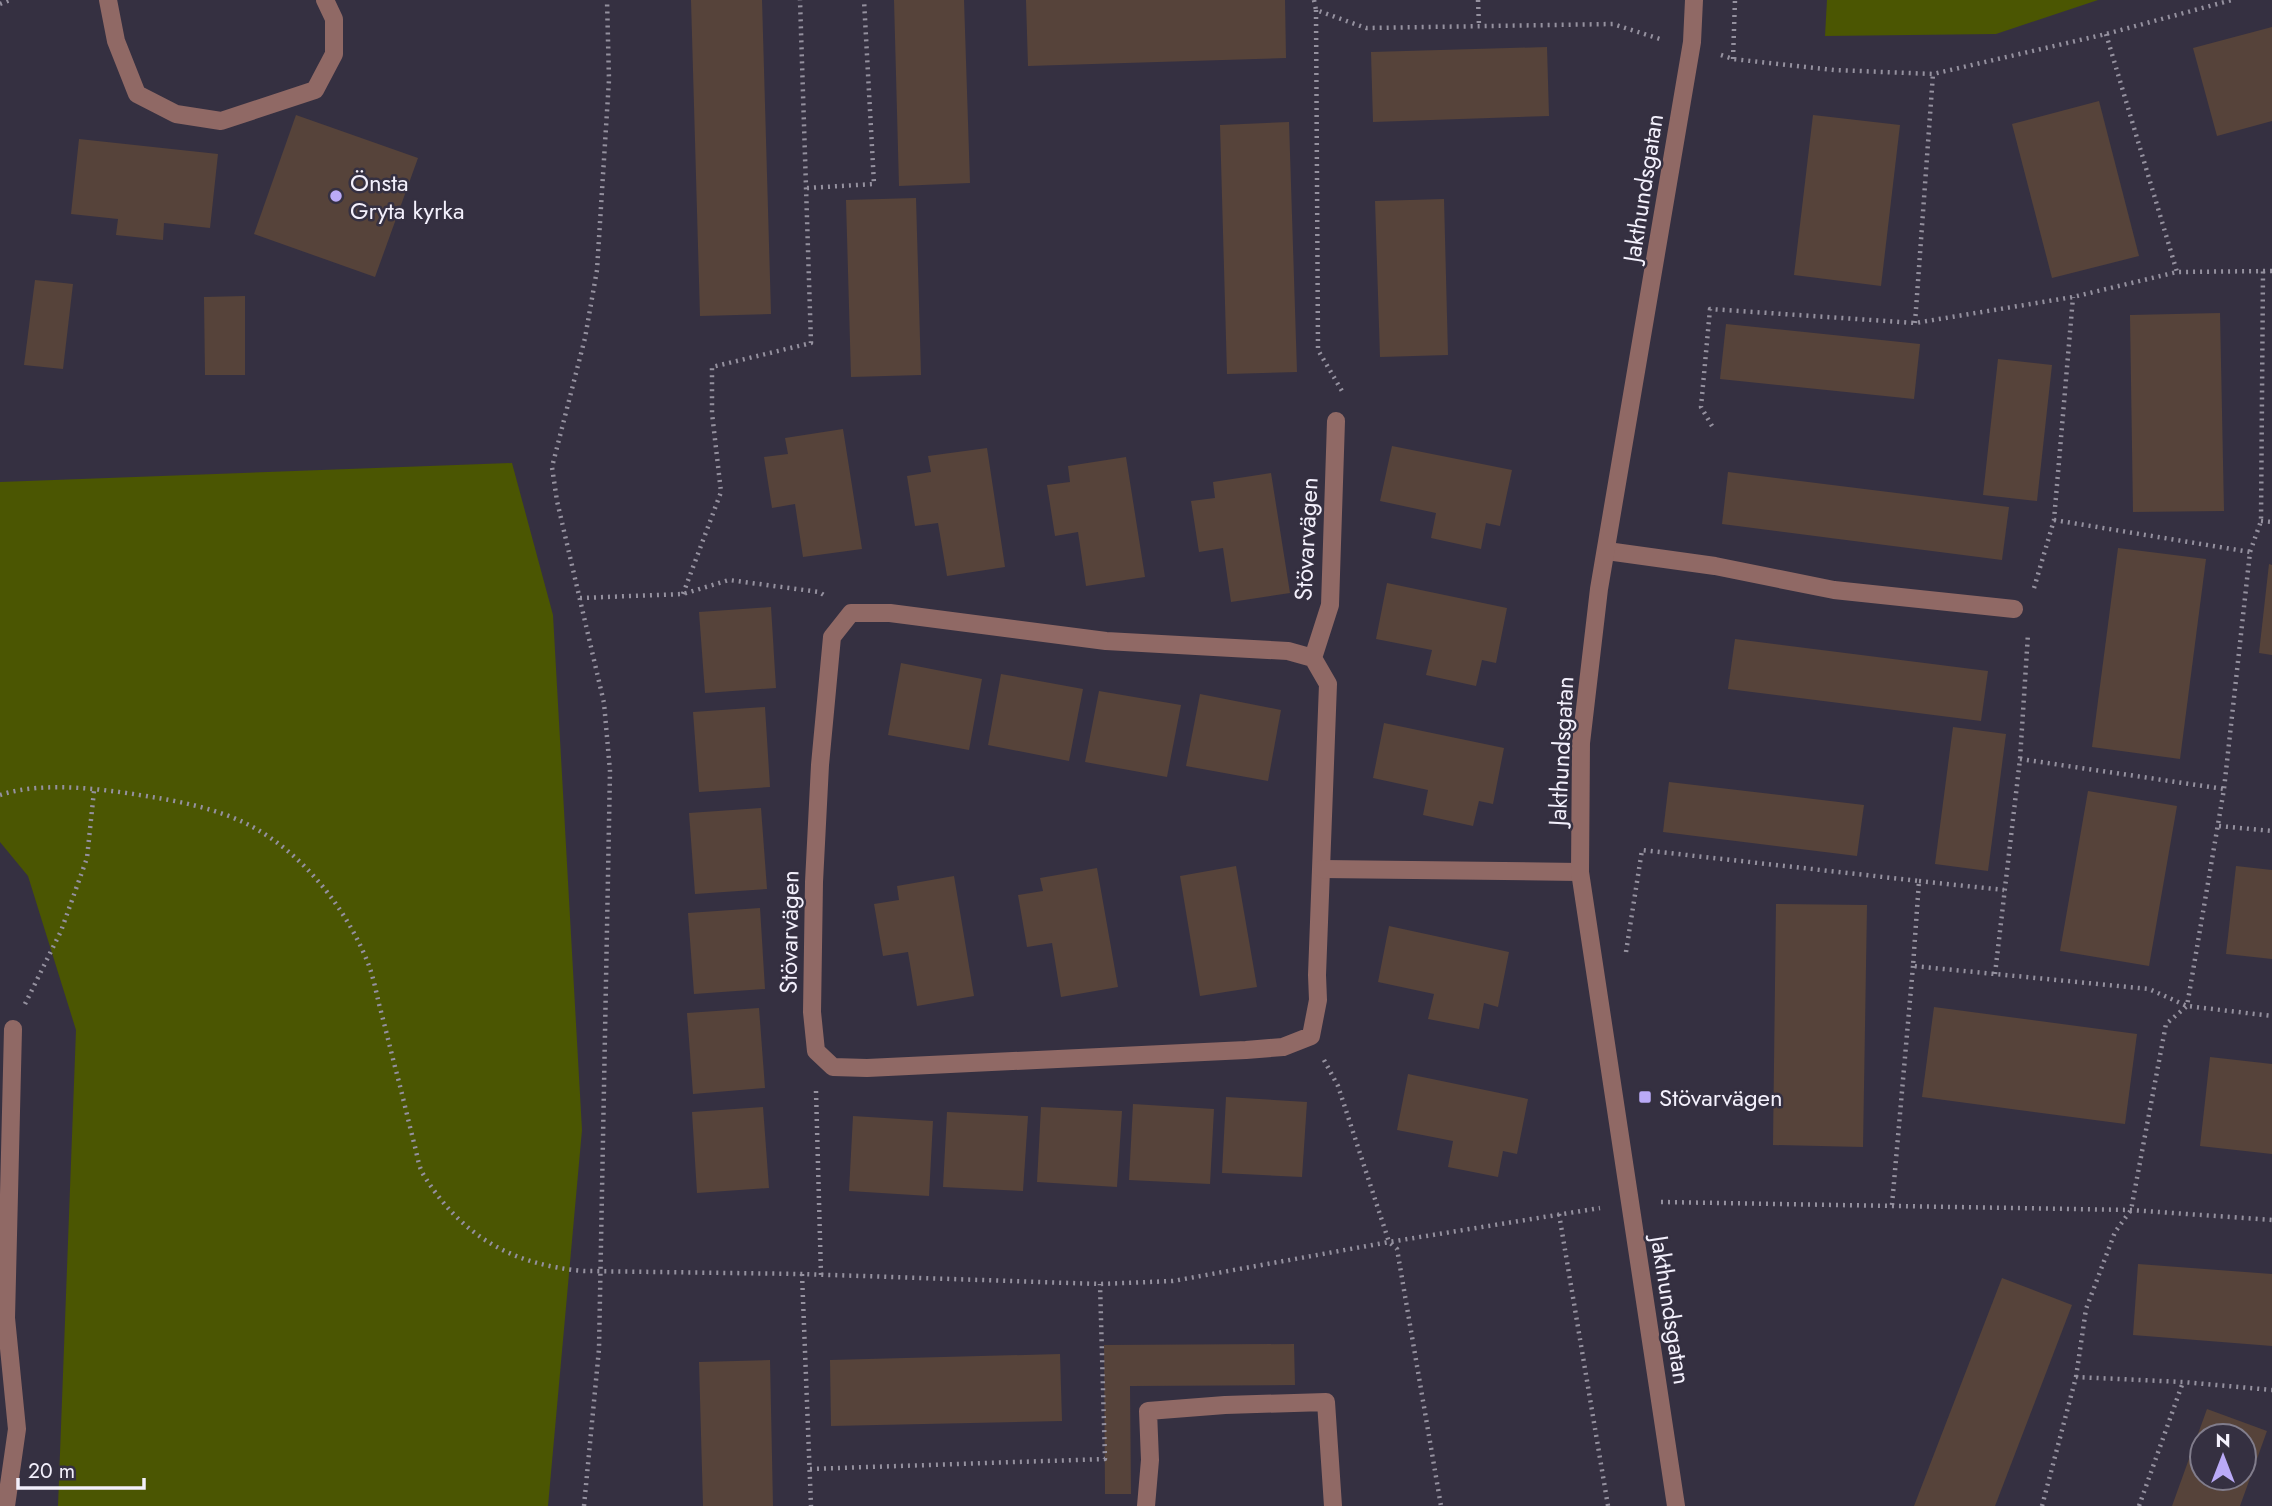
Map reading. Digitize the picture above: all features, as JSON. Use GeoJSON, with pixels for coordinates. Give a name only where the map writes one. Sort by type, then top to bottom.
{"type":"FeatureCollection","features":[{"type":"Feature","properties":{"kind":"street"},"geometry":{"type":"LineString","coordinates":[[108,0],[116,41],[137,94],[176,114],[222,121],[315,90],[334,54],[334,19],[325,0]]}},
{"type":"Feature","properties":{"kind":"street","name":"Jakthundsgatan"},"geometry":{"type":"LineString","coordinates":[[1676,1506],[1580,872],[1581,743],[1599,589],[1692,43],[1694,0]]}},
{"type":"Feature","properties":{"kind":"street","name":"Stövarvägen"},"geometry":{"type":"LineString","coordinates":[[1313,658],[1330,605],[1336,421]]}},
{"type":"Feature","properties":{"kind":"street"},"geometry":{"type":"LineString","coordinates":[[1607,551],[1715,566],[1834,590],[2014,609]]}},
{"type":"Feature","properties":{"kind":"street"},"geometry":{"type":"LineString","coordinates":[[816,1051],[833,1067],[867,1068],[1283,1047],[1311,1036],[1318,1000],[1328,684],[1313,658],[1288,651],[1106,641],[890,613],[851,613]]}},
{"type":"Feature","properties":{"kind":"street","name":"Stövarvägen"},"geometry":{"type":"LineString","coordinates":[[816,1051],[812,1012],[814,882],[820,765],[832,637],[851,613]]}},
{"type":"Feature","properties":{"kind":"street"},"geometry":{"type":"LineString","coordinates":[[1322,869],[1580,872]]}},
{"type":"Feature","properties":{"kind":"street"},"geometry":{"type":"LineString","coordinates":[[6,1506],[17,1429],[6,1318],[13,1029]]}},
{"type":"Feature","properties":{"kind":"street"},"geometry":{"type":"LineString","coordinates":[[1146,1506],[1150,1460],[1147,1411],[1326,1402],[1333,1506]]}},
{"type":"Feature","properties":{"kind":"path"},"geometry":{"type":"LineString","coordinates":[[0,4],[10,0]]}},
{"type":"Feature","properties":{"kind":"path"},"geometry":{"type":"LineString","coordinates":[[584,1506],[599,1349],[610,771],[604,702],[557,500],[552,467],[585,338],[597,270],[609,80],[607,0]]}},
{"type":"Feature","properties":{"kind":"path"},"geometry":{"type":"LineString","coordinates":[[683,594],[721,492],[712,413],[712,366],[811,343],[800,0]]}},
{"type":"Feature","properties":{"kind":"path"},"geometry":{"type":"LineString","coordinates":[[807,188],[874,184],[864,0]]}},
{"type":"Feature","properties":{"kind":"path"},"geometry":{"type":"LineString","coordinates":[[1314,0],[1318,350],[1342,392],[1342,418],[1336,421]]}},
{"type":"Feature","properties":{"kind":"path"},"geometry":{"type":"LineString","coordinates":[[1478,0],[1479,26]]}},
{"type":"Feature","properties":{"kind":"path"},"geometry":{"type":"LineString","coordinates":[[1733,59],[1735,0]]}},
{"type":"Feature","properties":{"kind":"path"},"geometry":{"type":"LineString","coordinates":[[1315,10],[1366,28],[1613,24],[1665,41],[1692,43],[1733,59],[1834,70],[1933,74],[2106,34],[2232,0]]}},
{"type":"Feature","properties":{"kind":"path"},"geometry":{"type":"LineString","coordinates":[[2106,34],[2177,272]]}},
{"type":"Feature","properties":{"kind":"path"},"geometry":{"type":"LineString","coordinates":[[1915,323],[1933,74]]}},
{"type":"Feature","properties":{"kind":"path"},"geometry":{"type":"LineString","coordinates":[[2042,1506],[2077,1377],[2086,1309],[2115,1232],[2131,1210],[2166,1024],[2187,1006],[2224,789],[2250,552],[2261,521],[2263,271]]}},
{"type":"Feature","properties":{"kind":"path"},"geometry":{"type":"LineString","coordinates":[[1712,426],[1702,407],[1710,309],[1915,323],[2073,297],[2177,272],[2272,271]]}},
{"type":"Feature","properties":{"kind":"path"},"geometry":{"type":"LineString","coordinates":[[2054,520],[2250,552]]}},
{"type":"Feature","properties":{"kind":"path"},"geometry":{"type":"LineString","coordinates":[[2261,521],[2272,522]]}},
{"type":"Feature","properties":{"kind":"path"},"geometry":{"type":"LineString","coordinates":[[580,598],[683,594],[729,580],[820,592],[851,613]]}},
{"type":"Feature","properties":{"kind":"path"},"geometry":{"type":"LineString","coordinates":[[2020,759],[2224,789]]}},
{"type":"Feature","properties":{"kind":"path"},"geometry":{"type":"LineString","coordinates":[[0,795],[55,786],[171,800],[249,825],[289,853],[337,906],[369,965],[422,1172],[456,1216],[493,1245],[521,1259],[552,1269],[1100,1284],[1173,1281],[1559,1214],[1660,1202],[2131,1210],[2272,1220]]}},
{"type":"Feature","properties":{"kind":"path"},"geometry":{"type":"LineString","coordinates":[[13,1029],[61,931],[87,858],[94,791]]}},
{"type":"Feature","properties":{"kind":"path"},"geometry":{"type":"LineString","coordinates":[[2218,826],[2272,831]]}},
{"type":"Feature","properties":{"kind":"path"},"geometry":{"type":"LineString","coordinates":[[1624,964],[1642,850],[2004,890]]}},
{"type":"Feature","properties":{"kind":"path"},"geometry":{"type":"LineString","coordinates":[[1892,1205],[1919,881]]}},
{"type":"Feature","properties":{"kind":"path"},"geometry":{"type":"LineString","coordinates":[[1913,966],[2149,989],[2187,1006],[2272,1016]]}},
{"type":"Feature","properties":{"kind":"path"},"geometry":{"type":"LineString","coordinates":[[1311,1036],[1338,1086],[1389,1242],[1397,1249],[1441,1506]]}},
{"type":"Feature","properties":{"kind":"path"},"geometry":{"type":"LineString","coordinates":[[816,1051],[821,1275]]}},
{"type":"Feature","properties":{"kind":"path"},"geometry":{"type":"LineString","coordinates":[[1559,1214],[1608,1506]]}},
{"type":"Feature","properties":{"kind":"path"},"geometry":{"type":"LineString","coordinates":[[802,1274],[811,1506]]}},
{"type":"Feature","properties":{"kind":"path"},"geometry":{"type":"LineString","coordinates":[[810,1469],[1105,1459],[1100,1284]]}},
{"type":"Feature","properties":{"kind":"path"},"geometry":{"type":"LineString","coordinates":[[2077,1377],[2272,1390]]}},
{"type":"Feature","properties":{"kind":"path"},"geometry":{"type":"LineString","coordinates":[[2139,1506],[2183,1382]]}},
{"type":"Feature","properties":{"kind":"green space"},"geometry":{"type":"Polygon","coordinates":[[[1827,0],[2098,0],[1996,34],[1825,36],[1827,0]]]}},
{"type":"Feature","properties":{"kind":"green space"},"geometry":{"type":"Polygon","coordinates":[[[512,463],[553,615],[582,1130],[548,1506],[58,1506],[76,1030],[28,876],[0,842],[0,482],[512,463]]]}},
{"type":"Feature","properties":{"kind":"building"},"geometry":{"type":"Polygon","coordinates":[[[691,0],[762,0],[771,314],[700,316],[691,0]]]}},
{"type":"Feature","properties":{"kind":"building"},"geometry":{"type":"Polygon","coordinates":[[[894,0],[964,0],[970,183],[899,186],[894,0]]]}},
{"type":"Feature","properties":{"kind":"building"},"geometry":{"type":"Polygon","coordinates":[[[1026,0],[1285,0],[1286,58],[1028,66],[1026,0]]]}},
{"type":"Feature","properties":{"kind":"building"},"geometry":{"type":"Polygon","coordinates":[[[2272,27],[2272,121],[2217,136],[2193,48],[2272,27]]]}},
{"type":"Feature","properties":{"kind":"building"},"geometry":{"type":"Polygon","coordinates":[[[1547,47],[1549,116],[1373,122],[1371,52],[1547,47]]]}},
{"type":"Feature","properties":{"kind":"building"},"geometry":{"type":"Polygon","coordinates":[[[2099,101],[2139,256],[2052,278],[2012,124],[2099,101]]]}},
{"type":"Feature","properties":{"kind":"building","name":"Önsta Gryta kyrka"},"geometry":{"type":"Polygon","coordinates":[[[296,115],[418,158],[375,277],[254,234],[296,115]]]}},
{"type":"Feature","properties":{"kind":"building"},"geometry":{"type":"Polygon","coordinates":[[[1813,115],[1900,125],[1881,286],[1794,275],[1813,115]]]}},
{"type":"Feature","properties":{"kind":"building"},"geometry":{"type":"Polygon","coordinates":[[[1289,122],[1297,372],[1227,374],[1220,125],[1289,122]]]}},
{"type":"Feature","properties":{"kind":"building"},"geometry":{"type":"Polygon","coordinates":[[[79,139],[218,154],[210,228],[164,223],[163,240],[116,235],[118,219],[71,214],[79,139]]]}},
{"type":"Feature","properties":{"kind":"building"},"geometry":{"type":"Polygon","coordinates":[[[916,198],[921,375],[851,377],[846,200],[916,198]]]}},
{"type":"Feature","properties":{"kind":"building"},"geometry":{"type":"Polygon","coordinates":[[[1444,199],[1448,355],[1380,357],[1375,201],[1444,199]]]}},
{"type":"Feature","properties":{"kind":"building"},"geometry":{"type":"Polygon","coordinates":[[[35,280],[73,284],[63,369],[24,365],[35,280]]]}},
{"type":"Feature","properties":{"kind":"building"},"geometry":{"type":"Polygon","coordinates":[[[245,296],[245,375],[205,375],[204,297],[245,296]]]}},
{"type":"Feature","properties":{"kind":"building"},"geometry":{"type":"Polygon","coordinates":[[[2220,313],[2224,511],[2133,512],[2130,315],[2220,313]]]}},
{"type":"Feature","properties":{"kind":"building"},"geometry":{"type":"Polygon","coordinates":[[[1726,324],[1920,344],[1914,399],[1720,379],[1726,324]]]}},
{"type":"Feature","properties":{"kind":"building"},"geometry":{"type":"Polygon","coordinates":[[[1998,359],[2052,365],[2037,501],[1983,495],[1998,359]]]}},
{"type":"Feature","properties":{"kind":"building"},"geometry":{"type":"Polygon","coordinates":[[[843,429],[862,549],[803,557],[795,504],[772,508],[764,457],[788,454],[785,438],[843,429]]]}},
{"type":"Feature","properties":{"kind":"building"},"geometry":{"type":"Polygon","coordinates":[[[1392,446],[1512,470],[1500,526],[1486,523],[1481,549],[1431,538],[1436,513],[1380,501],[1392,446]]]}},
{"type":"Feature","properties":{"kind":"building"},"geometry":{"type":"Polygon","coordinates":[[[987,448],[1005,567],[947,576],[938,523],[915,526],[907,476],[931,472],[928,456],[987,448]]]}},
{"type":"Feature","properties":{"kind":"building"},"geometry":{"type":"Polygon","coordinates":[[[1126,457],[1145,577],[1086,586],[1078,532],[1055,536],[1047,485],[1070,482],[1068,466],[1126,457]]]}},
{"type":"Feature","properties":{"kind":"building"},"geometry":{"type":"Polygon","coordinates":[[[1728,472],[2009,507],[2002,560],[1722,524],[1728,472]]]}},
{"type":"Feature","properties":{"kind":"building"},"geometry":{"type":"Polygon","coordinates":[[[1271,473],[1290,593],[1231,602],[1223,548],[1199,552],[1191,501],[1215,498],[1213,482],[1271,473]]]}},
{"type":"Feature","properties":{"kind":"building"},"geometry":{"type":"Polygon","coordinates":[[[2118,548],[2206,559],[2180,759],[2092,747],[2118,548]]]}},
{"type":"Feature","properties":{"kind":"building"},"geometry":{"type":"Polygon","coordinates":[[[2269,564],[2272,565],[2272,655],[2259,653],[2269,564]]]}},
{"type":"Feature","properties":{"kind":"building"},"geometry":{"type":"Polygon","coordinates":[[[1387,583],[1507,608],[1496,663],[1482,660],[1476,686],[1426,675],[1432,650],[1376,639],[1387,583]]]}},
{"type":"Feature","properties":{"kind":"building"},"geometry":{"type":"Polygon","coordinates":[[[771,607],[776,688],[705,693],[699,612],[771,607]]]}},
{"type":"Feature","properties":{"kind":"building"},"geometry":{"type":"Polygon","coordinates":[[[1735,639],[1988,671],[1981,721],[1728,689],[1735,639]]]}},
{"type":"Feature","properties":{"kind":"building"},"geometry":{"type":"Polygon","coordinates":[[[901,663],[982,679],[969,750],[888,735],[901,663]]]}},
{"type":"Feature","properties":{"kind":"building"},"geometry":{"type":"Polygon","coordinates":[[[1001,674],[1083,689],[1069,761],[988,745],[1001,674]]]}},
{"type":"Feature","properties":{"kind":"building"},"geometry":{"type":"Polygon","coordinates":[[[1099,691],[1181,705],[1167,777],[1085,762],[1099,691]]]}},
{"type":"Feature","properties":{"kind":"building"},"geometry":{"type":"Polygon","coordinates":[[[1200,694],[1281,710],[1268,781],[1186,766],[1200,694]]]}},
{"type":"Feature","properties":{"kind":"building"},"geometry":{"type":"Polygon","coordinates":[[[765,707],[770,787],[699,792],[693,712],[765,707]]]}},
{"type":"Feature","properties":{"kind":"building"},"geometry":{"type":"Polygon","coordinates":[[[1384,723],[1504,748],[1493,804],[1479,801],[1473,826],[1423,815],[1428,790],[1373,778],[1384,723]]]}},
{"type":"Feature","properties":{"kind":"building"},"geometry":{"type":"Polygon","coordinates":[[[1953,727],[2006,734],[1988,871],[1935,864],[1953,727]]]}},
{"type":"Feature","properties":{"kind":"building"},"geometry":{"type":"Polygon","coordinates":[[[1669,782],[1864,805],[1857,856],[1663,832],[1669,782]]]}},
{"type":"Feature","properties":{"kind":"building"},"geometry":{"type":"Polygon","coordinates":[[[2088,791],[2177,806],[2149,966],[2060,951],[2088,791]]]}},
{"type":"Feature","properties":{"kind":"building"},"geometry":{"type":"Polygon","coordinates":[[[761,808],[767,889],[695,894],[689,813],[761,808]]]}},
{"type":"Feature","properties":{"kind":"building"},"geometry":{"type":"Polygon","coordinates":[[[1236,866],[1257,987],[1200,996],[1180,876],[1236,866]]]}},
{"type":"Feature","properties":{"kind":"building"},"geometry":{"type":"Polygon","coordinates":[[[2236,866],[2272,870],[2272,959],[2226,954],[2236,866]]]}},
{"type":"Feature","properties":{"kind":"building"},"geometry":{"type":"Polygon","coordinates":[[[1097,868],[1118,987],[1061,997],[1052,943],[1027,947],[1018,895],[1043,891],[1040,878],[1097,868]]]}},
{"type":"Feature","properties":{"kind":"building"},"geometry":{"type":"Polygon","coordinates":[[[954,876],[974,996],[917,1006],[908,952],[883,956],[874,904],[899,900],[897,886],[954,876]]]}},
{"type":"Feature","properties":{"kind":"building"},"geometry":{"type":"Polygon","coordinates":[[[1776,904],[1867,905],[1863,1147],[1773,1145],[1776,904]]]}},
{"type":"Feature","properties":{"kind":"building"},"geometry":{"type":"Polygon","coordinates":[[[760,908],[765,989],[694,994],[688,913],[760,908]]]}},
{"type":"Feature","properties":{"kind":"building"},"geometry":{"type":"Polygon","coordinates":[[[1389,926],[1509,952],[1498,1007],[1484,1003],[1479,1029],[1428,1019],[1434,994],[1378,982],[1389,926]]]}},
{"type":"Feature","properties":{"kind":"building"},"geometry":{"type":"Polygon","coordinates":[[[1934,1007],[2137,1034],[2125,1124],[1922,1097],[1934,1007]]]}},
{"type":"Feature","properties":{"kind":"building"},"geometry":{"type":"Polygon","coordinates":[[[759,1008],[765,1088],[693,1094],[687,1013],[759,1008]]]}},
{"type":"Feature","properties":{"kind":"building"},"geometry":{"type":"Polygon","coordinates":[[[2210,1057],[2272,1064],[2272,1154],[2200,1146],[2210,1057]]]}},
{"type":"Feature","properties":{"kind":"building"},"geometry":{"type":"Polygon","coordinates":[[[1408,1074],[1528,1099],[1517,1154],[1503,1151],[1498,1177],[1448,1167],[1453,1141],[1397,1130],[1408,1074]]]}},
{"type":"Feature","properties":{"kind":"building"},"geometry":{"type":"Polygon","coordinates":[[[1226,1097],[1307,1102],[1302,1177],[1222,1173],[1226,1097]]]}},
{"type":"Feature","properties":{"kind":"building"},"geometry":{"type":"Polygon","coordinates":[[[1133,1104],[1214,1109],[1210,1184],[1129,1180],[1133,1104]]]}},
{"type":"Feature","properties":{"kind":"building"},"geometry":{"type":"Polygon","coordinates":[[[763,1107],[769,1188],[697,1193],[692,1112],[763,1107]]]}},
{"type":"Feature","properties":{"kind":"building"},"geometry":{"type":"Polygon","coordinates":[[[1041,1107],[1122,1111],[1117,1187],[1037,1182],[1041,1107]]]}},
{"type":"Feature","properties":{"kind":"building"},"geometry":{"type":"Polygon","coordinates":[[[947,1112],[1028,1116],[1023,1191],[943,1187],[947,1112]]]}},
{"type":"Feature","properties":{"kind":"building"},"geometry":{"type":"Polygon","coordinates":[[[853,1116],[933,1121],[929,1196],[849,1191],[853,1116]]]}},
{"type":"Feature","properties":{"kind":"building"},"geometry":{"type":"Polygon","coordinates":[[[2138,1264],[2272,1274],[2272,1346],[2133,1335],[2138,1264]]]}},
{"type":"Feature","properties":{"kind":"building"},"geometry":{"type":"Polygon","coordinates":[[[2002,1278],[2072,1305],[1995,1506],[1914,1506],[2002,1278]]]}},
{"type":"Feature","properties":{"kind":"building"},"geometry":{"type":"Polygon","coordinates":[[[1294,1344],[1295,1385],[1130,1386],[1131,1494],[1105,1494],[1104,1345],[1294,1344]]]}},
{"type":"Feature","properties":{"kind":"building"},"geometry":{"type":"Polygon","coordinates":[[[1060,1354],[1062,1421],[831,1426],[830,1360],[1060,1354]]]}},
{"type":"Feature","properties":{"kind":"building"},"geometry":{"type":"Polygon","coordinates":[[[770,1360],[773,1506],[703,1506],[699,1362],[770,1360]]]}},
{"type":"Feature","properties":{"kind":"building"},"geometry":{"type":"Polygon","coordinates":[[[2207,1409],[2242,1422],[2202,1422],[2207,1409]]]}},
{"type":"Feature","properties":{"kind":"building"},"geometry":{"type":"Polygon","coordinates":[[[2258,1428],[2267,1431],[2258,1456],[2258,1428]]]}},
{"type":"Feature","properties":{"kind":"building"},"geometry":{"type":"Polygon","coordinates":[[[2188,1462],[2188,1492],[2245,1492],[2240,1506],[2172,1506],[2188,1462]]]}},
{"type":"Feature","properties":{"kind":"place","name":"Önsta Gryta kyrka"},"geometry":{"type":"Point","coordinates":[336,196]}},
{"type":"Feature","properties":{"kind":"place","name":"Stövarvägen"},"geometry":{"type":"Point","coordinates":[1645,1097]}}]}
